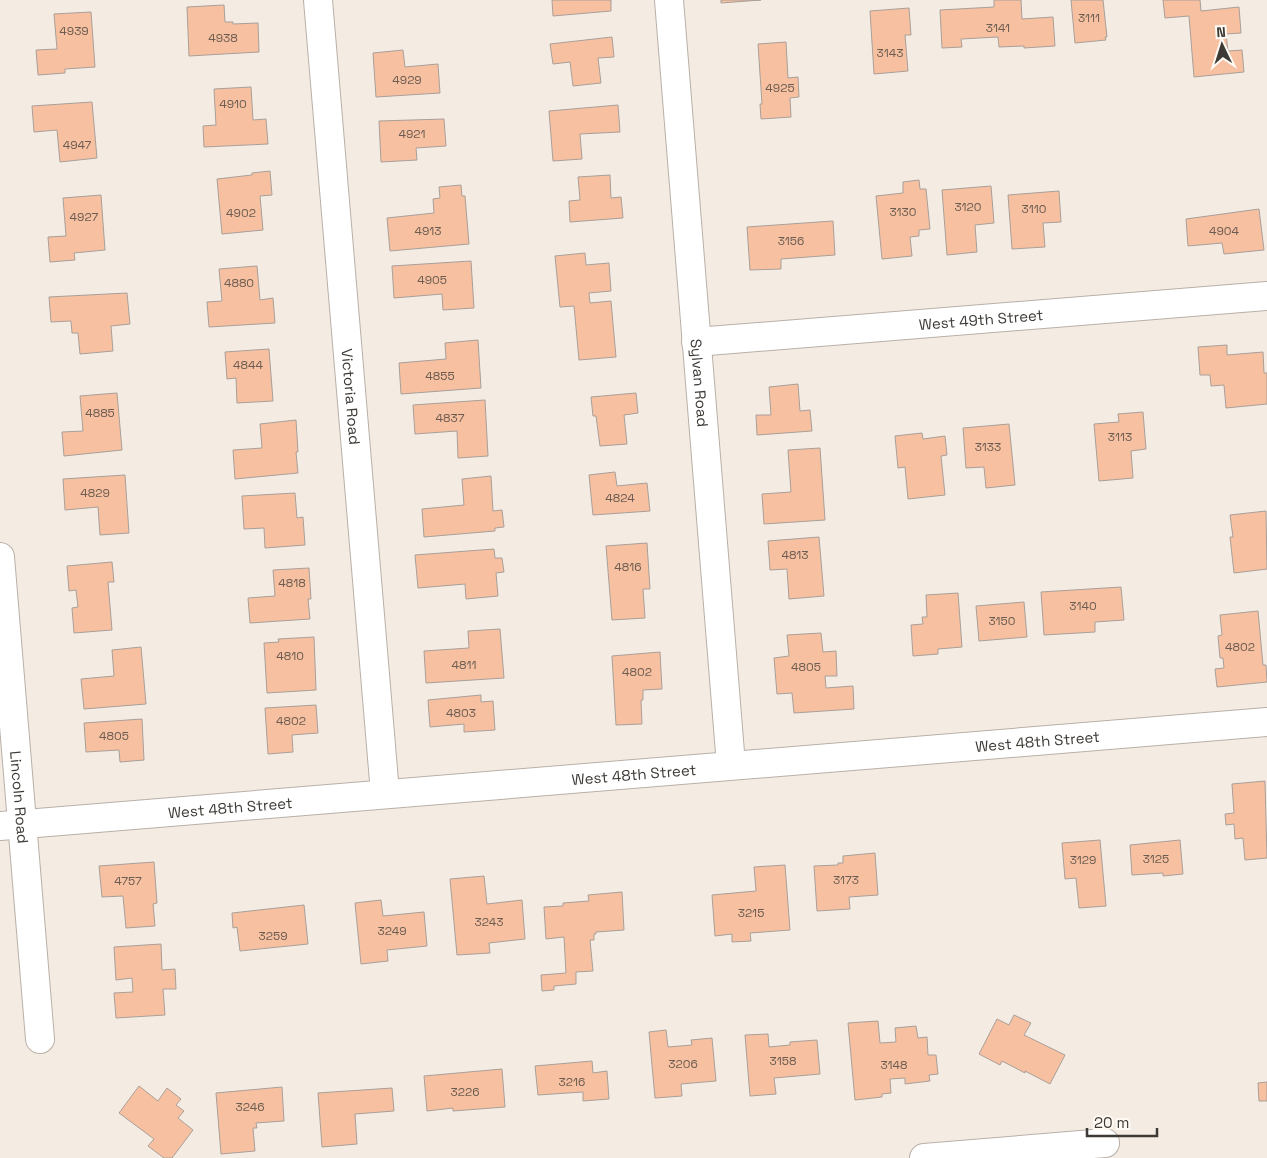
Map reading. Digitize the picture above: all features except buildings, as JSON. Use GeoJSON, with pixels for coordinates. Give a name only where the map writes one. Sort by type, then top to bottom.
{"type":"FeatureCollection","features":[{"type":"Feature","properties":{"kind":"street","name":"Victoria Road"},"geometry":{"type":"LineString","coordinates":[[318,0],[384,794]]}},
{"type":"Feature","properties":{"kind":"street","name":"Sylvan Road"},"geometry":{"type":"LineString","coordinates":[[669,0],[731,765]]}},
{"type":"Feature","properties":{"kind":"street","name":"West 49th Street"},"geometry":{"type":"LineString","coordinates":[[696,342],[1267,296]]}},
{"type":"Feature","properties":{"kind":"street","name":"Lincoln Road"},"geometry":{"type":"LineString","coordinates":[[0,557],[11,825],[40,1039]]}},
{"type":"Feature","properties":{"kind":"street","name":"West 48th Street"},"geometry":{"type":"LineString","coordinates":[[11,825],[1267,722]]}},
{"type":"Feature","properties":{"kind":"street"},"geometry":{"type":"LineString","coordinates":[[924,1158],[1105,1143]]}}]}
